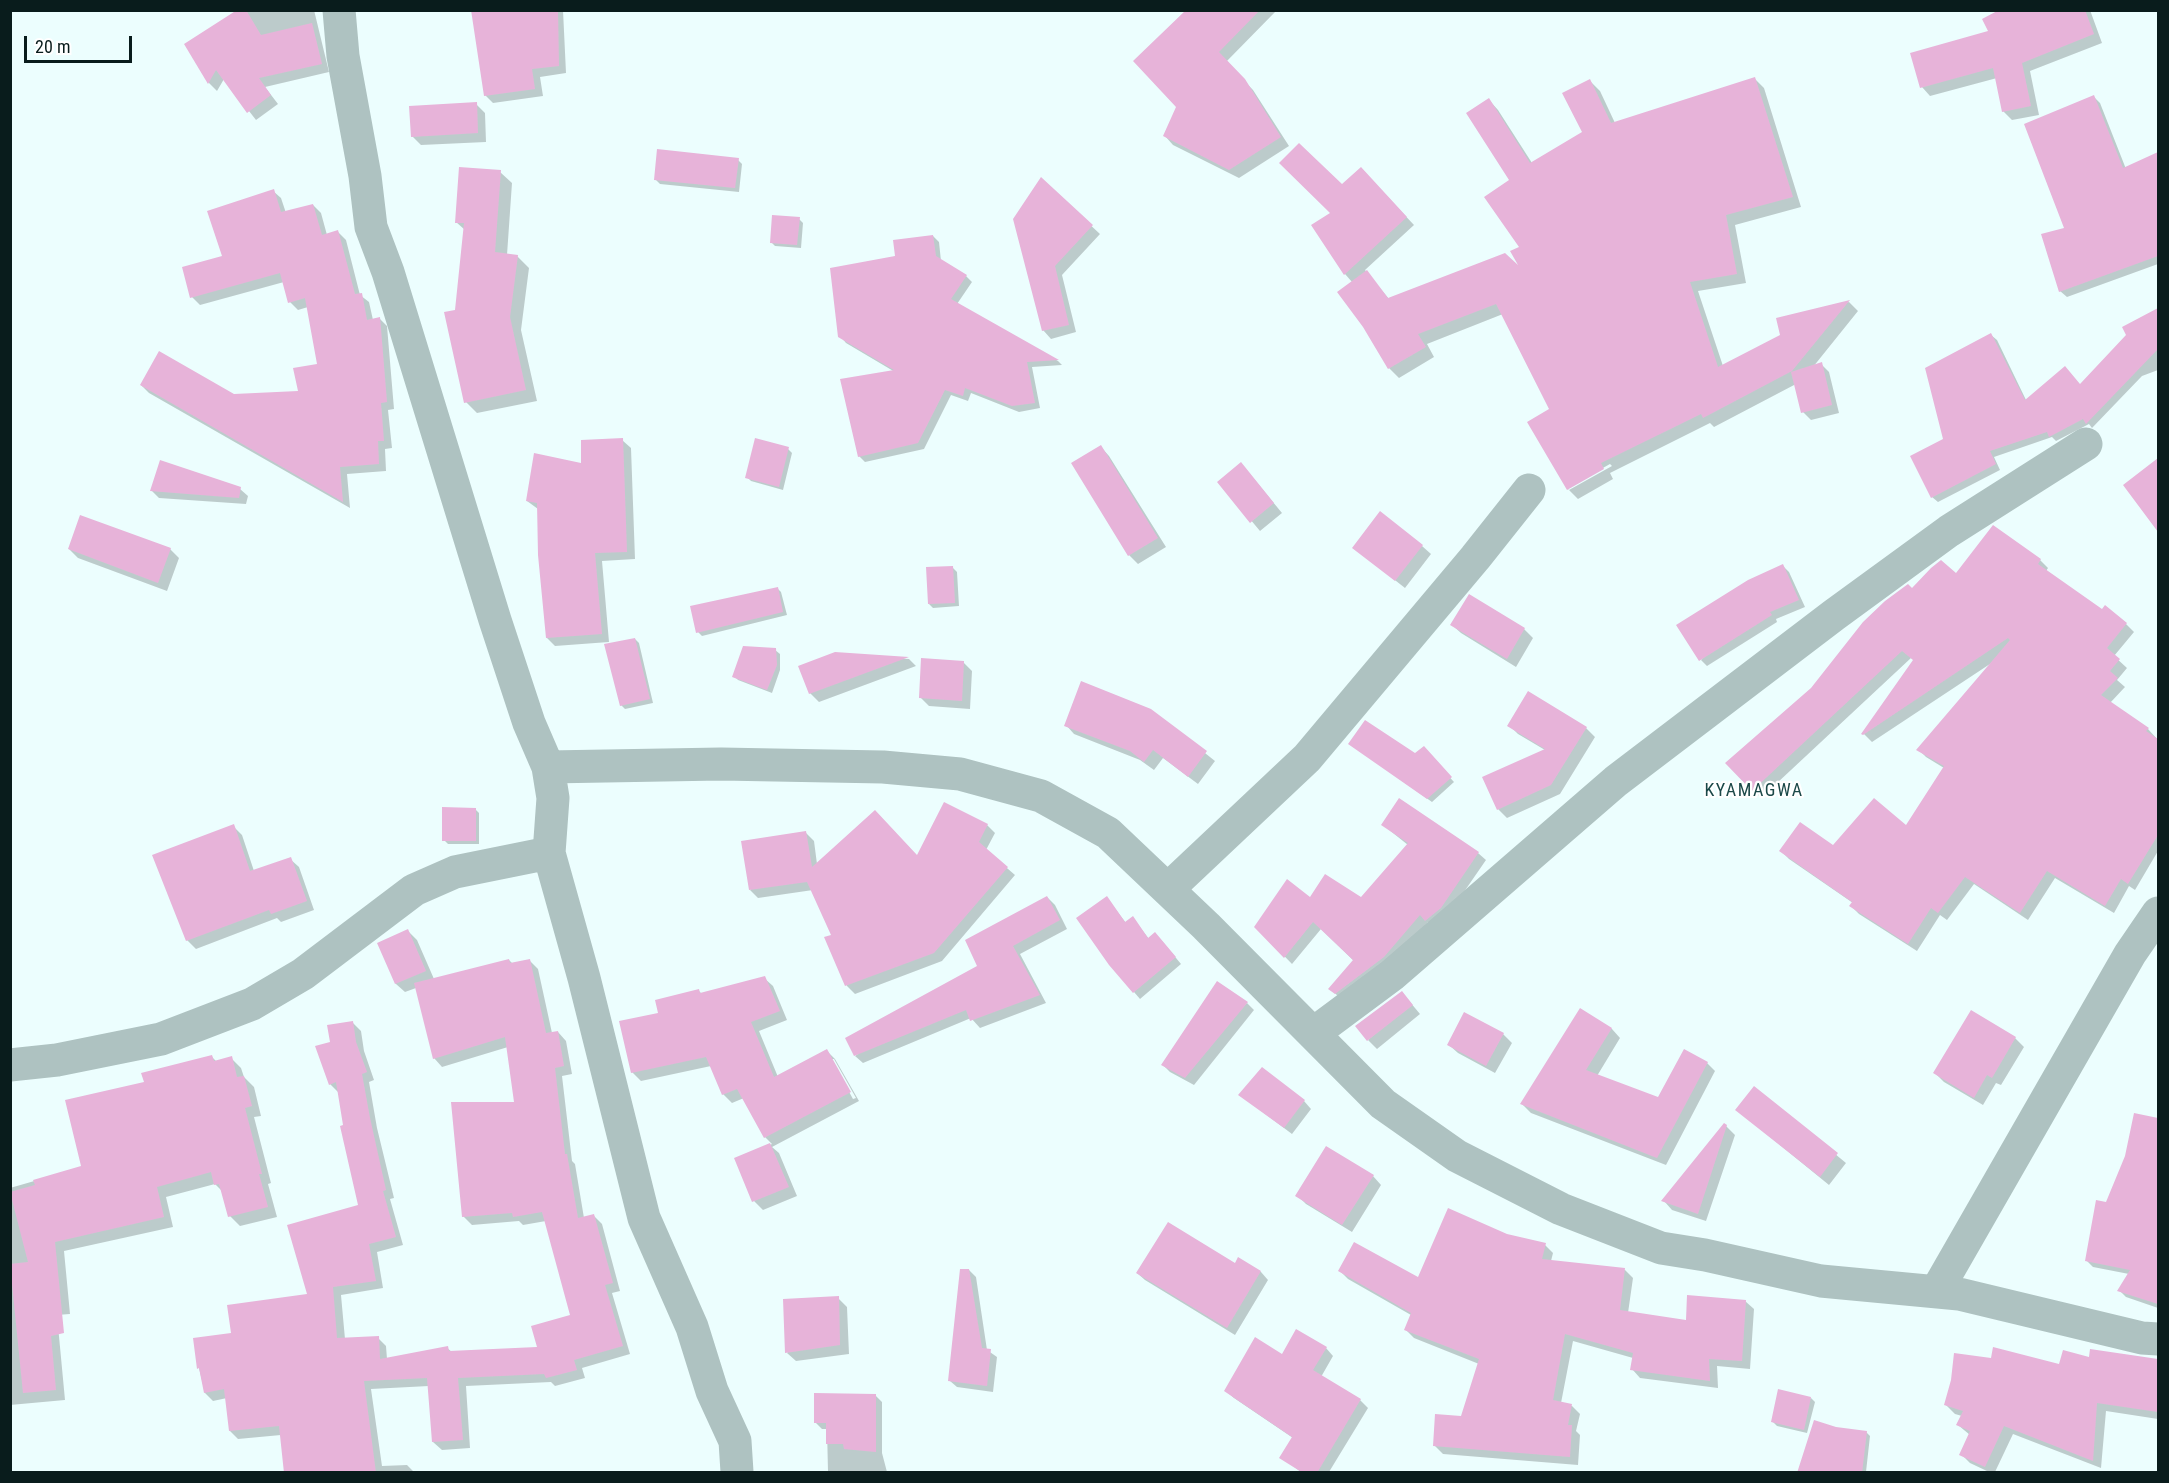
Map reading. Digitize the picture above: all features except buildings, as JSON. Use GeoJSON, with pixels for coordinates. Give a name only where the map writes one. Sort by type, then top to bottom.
{"type":"FeatureCollection","features":[{"type":"Feature","properties":{"kind":"street"},"geometry":{"type":"LineString","coordinates":[[339,10],[343,56],[365,176],[371,226],[388,272],[495,620],[529,723],[548,767],[552,798],[549,853],[587,989],[644,1218],[692,1327],[712,1391],[735,1441],[736,1473]]}},
{"type":"Feature","properties":{"kind":"street"},"geometry":{"type":"LineString","coordinates":[[1314,1033],[1392,975],[1616,781],[1833,615],[1949,531],[2086,444]]}},
{"type":"Feature","properties":{"kind":"street"},"geometry":{"type":"LineString","coordinates":[[1168,889],[1307,758],[1529,490]]}},
{"type":"Feature","properties":{"kind":"street"},"geometry":{"type":"LineString","coordinates":[[548,767],[721,764],[883,767],[960,774],[1041,796],[1108,833],[1168,889],[1383,1104],[1457,1156],[1561,1209],[1661,1248],[1705,1255],[1821,1281],[1959,1294],[2142,1338],[2158,1339]]}},
{"type":"Feature","properties":{"kind":"street"},"geometry":{"type":"LineString","coordinates":[[10,1065],[57,1060],[161,1039],[242,1008],[303,974],[414,890],[455,872],[549,853]]}},
{"type":"Feature","properties":{"kind":"street"},"geometry":{"type":"LineString","coordinates":[[1936,1292],[2130,954],[2158,913]]}},
{"type":"Feature","properties":{"kind":"district","name":"KYAMAGWA"},"geometry":{"type":"Point","coordinates":[1754,791]}}]}
